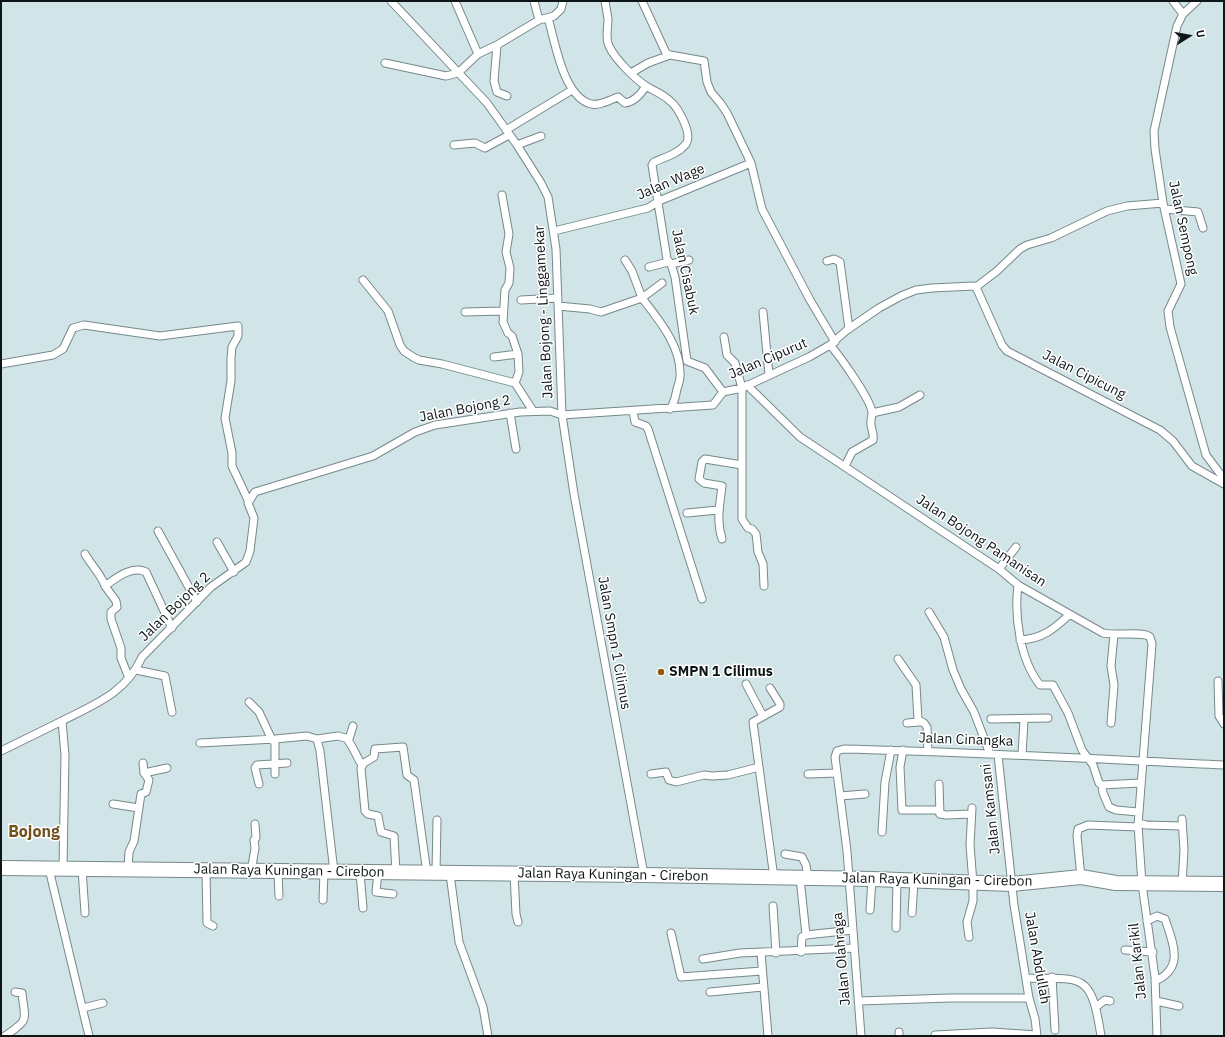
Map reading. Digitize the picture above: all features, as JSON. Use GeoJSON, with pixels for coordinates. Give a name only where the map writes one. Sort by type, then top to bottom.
{"type":"FeatureCollection","features":[{"type":"Feature","properties":{"kind":"highway","name":"Jalan Raya Kuningan - Cirebon"},"geometry":{"type":"LineString","coordinates":[[1,868],[251,872],[644,875],[872,879],[1012,884],[1081,877],[1116,884],[1224,884]]}},
{"type":"Feature","properties":{"kind":"street","name":"Jalan Bojong - Linggamekar"},"geometry":{"type":"LineString","coordinates":[[391,1],[458,74],[487,103],[517,145],[547,194],[554,231],[562,415]]}},
{"type":"Feature","properties":{"kind":"street"},"geometry":{"type":"LineString","coordinates":[[455,1],[478,54]]}},
{"type":"Feature","properties":{"kind":"street"},"geometry":{"type":"LineString","coordinates":[[534,1],[540,20]]}},
{"type":"Feature","properties":{"kind":"street"},"geometry":{"type":"LineString","coordinates":[[385,63],[450,77],[458,74],[478,54],[497,45],[540,20],[548,18],[559,12],[563,1]]}},
{"type":"Feature","properties":{"kind":"street","name":"Jalan Cisabuk"},"geometry":{"type":"LineString","coordinates":[[606,1],[609,46],[631,73],[646,86],[663,96],[677,108],[688,137],[686,143],[676,153],[652,163],[670,263],[680,302],[687,361],[705,368],[723,392]]}},
{"type":"Feature","properties":{"kind":"street"},"geometry":{"type":"LineString","coordinates":[[642,1],[657,31],[663,48],[670,55]]}},
{"type":"Feature","properties":{"kind":"street"},"geometry":{"type":"LineString","coordinates":[[1173,1],[1183,14]]}},
{"type":"Feature","properties":{"kind":"street","name":"Jalan Sempong"},"geometry":{"type":"LineString","coordinates":[[1196,1],[1183,14],[1177,26],[1154,131],[1155,149],[1164,206],[1181,284],[1168,311],[1170,327],[1206,455],[1224,480]]}},
{"type":"Feature","properties":{"kind":"street"},"geometry":{"type":"LineString","coordinates":[[548,18],[558,58],[572,90],[592,104],[602,103],[618,97],[625,103],[630,102],[636,98],[646,86]]}},
{"type":"Feature","properties":{"kind":"street"},"geometry":{"type":"LineString","coordinates":[[497,45],[494,81],[497,92],[507,96]]}},
{"type":"Feature","properties":{"kind":"street"},"geometry":{"type":"LineString","coordinates":[[631,73],[648,63],[670,55],[704,61],[710,92],[727,113],[751,163],[762,209],[832,343],[865,396],[872,413],[870,419],[874,436],[873,440],[852,452],[845,466]]}},
{"type":"Feature","properties":{"kind":"street"},"geometry":{"type":"LineString","coordinates":[[454,145],[475,143],[485,148],[572,90]]}},
{"type":"Feature","properties":{"kind":"street"},"geometry":{"type":"LineString","coordinates":[[517,145],[541,136]]}},
{"type":"Feature","properties":{"kind":"street","name":"Jalan Wage"},"geometry":{"type":"LineString","coordinates":[[554,231],[648,208],[659,201],[751,163]]}},
{"type":"Feature","properties":{"kind":"street"},"geometry":{"type":"LineString","coordinates":[[502,195],[509,234],[506,252],[510,268],[509,283],[505,290],[503,311],[504,325],[508,333],[512,336],[518,354],[518,372],[515,383]]}},
{"type":"Feature","properties":{"kind":"street"},"geometry":{"type":"LineString","coordinates":[[976,288],[1023,247],[1051,238],[1107,211],[1127,206],[1164,206],[1198,212],[1203,228]]}},
{"type":"Feature","properties":{"kind":"street"},"geometry":{"type":"LineString","coordinates":[[827,261],[834,259],[840,262],[850,329]]}},
{"type":"Feature","properties":{"kind":"street"},"geometry":{"type":"LineString","coordinates":[[625,260],[632,271],[642,298],[672,340],[677,357],[680,378],[676,401],[670,409]]}},
{"type":"Feature","properties":{"kind":"street"},"geometry":{"type":"LineString","coordinates":[[649,267],[689,260]]}},
{"type":"Feature","properties":{"kind":"street"},"geometry":{"type":"LineString","coordinates":[[364,280],[388,311],[400,345],[404,351],[419,360],[442,364],[515,383],[533,411]]}},
{"type":"Feature","properties":{"kind":"street"},"geometry":{"type":"LineString","coordinates":[[558,306],[590,309],[596,312],[601,312],[642,298],[662,282]]}},
{"type":"Feature","properties":{"kind":"street","name":"Jalan Cipurut"},"geometry":{"type":"LineString","coordinates":[[562,415],[713,405],[723,392],[744,387],[809,357],[832,343],[879,308],[901,296],[916,290],[960,286],[976,288]]}},
{"type":"Feature","properties":{"kind":"street","name":"Jalan Cipicung"},"geometry":{"type":"LineString","coordinates":[[976,288],[1002,345],[1007,351],[1160,430],[1173,441],[1192,466],[1224,480]]}},
{"type":"Feature","properties":{"kind":"street"},"geometry":{"type":"LineString","coordinates":[[521,300],[558,298]]}},
{"type":"Feature","properties":{"kind":"street"},"geometry":{"type":"LineString","coordinates":[[465,312],[503,311]]}},
{"type":"Feature","properties":{"kind":"street"},"geometry":{"type":"LineString","coordinates":[[763,312],[769,375]]}},
{"type":"Feature","properties":{"kind":"street"},"geometry":{"type":"LineString","coordinates":[[1,364],[53,355],[63,349],[73,328],[84,325],[160,336],[238,326],[238,336],[232,348],[230,358],[231,381],[225,418],[232,452],[232,466],[248,500]]}},
{"type":"Feature","properties":{"kind":"street"},"geometry":{"type":"LineString","coordinates":[[724,337],[727,355],[734,363],[744,387],[742,519],[748,528],[752,528],[756,534],[758,552],[763,564],[764,586]]}},
{"type":"Feature","properties":{"kind":"street"},"geometry":{"type":"LineString","coordinates":[[494,357],[518,354]]}},
{"type":"Feature","properties":{"kind":"street","name":"Jalan Bojong Pamanisan"},"geometry":{"type":"LineString","coordinates":[[744,387],[800,437],[999,569],[1018,585],[1094,629],[1114,635],[1146,634],[1151,639],[1138,812],[1142,884]]}},
{"type":"Feature","properties":{"kind":"street"},"geometry":{"type":"LineString","coordinates":[[872,413],[899,406],[920,395]]}},
{"type":"Feature","properties":{"kind":"street","name":"Jalan Bojong 2"},"geometry":{"type":"LineString","coordinates":[[1,751],[112,695],[130,678],[136,670],[142,657],[216,583],[234,572],[246,562],[250,551],[254,518],[248,505],[248,500],[255,492],[370,456],[415,432],[435,425],[510,413],[533,411],[550,411],[562,415]]}},
{"type":"Feature","properties":{"kind":"street"},"geometry":{"type":"LineString","coordinates":[[633,411],[635,422],[646,426],[648,429],[702,599]]}},
{"type":"Feature","properties":{"kind":"street"},"geometry":{"type":"LineString","coordinates":[[510,413],[516,448]]}},
{"type":"Feature","properties":{"kind":"street","name":"Jalan Smpn 1 Cilimus"},"geometry":{"type":"LineString","coordinates":[[562,415],[577,509],[644,875]]}},
{"type":"Feature","properties":{"kind":"street"},"geometry":{"type":"LineString","coordinates":[[722,539],[718,527],[718,510],[722,486],[704,483],[699,479],[702,462],[705,459],[742,465]]}},
{"type":"Feature","properties":{"kind":"street"},"geometry":{"type":"LineString","coordinates":[[687,513],[718,510]]}},
{"type":"Feature","properties":{"kind":"street"},"geometry":{"type":"LineString","coordinates":[[158,531],[197,602]]}},
{"type":"Feature","properties":{"kind":"street"},"geometry":{"type":"LineString","coordinates":[[217,542],[234,572]]}},
{"type":"Feature","properties":{"kind":"street"},"geometry":{"type":"LineString","coordinates":[[999,569],[1016,547]]}},
{"type":"Feature","properties":{"kind":"street"},"geometry":{"type":"LineString","coordinates":[[85,554],[92,567],[102,577],[105,586],[116,601],[117,607],[111,612],[111,619],[121,648],[121,658],[130,678]]}},
{"type":"Feature","properties":{"kind":"street"},"geometry":{"type":"LineString","coordinates":[[105,586],[119,576],[132,571],[141,569],[146,572],[172,628]]}},
{"type":"Feature","properties":{"kind":"street"},"geometry":{"type":"LineString","coordinates":[[1018,585],[1017,597],[1020,640],[1038,683],[1040,685],[1053,685],[1068,713],[1086,757],[1093,765],[1099,783],[1102,785],[1103,793],[1109,807],[1116,810],[1138,812]]}},
{"type":"Feature","properties":{"kind":"street"},"geometry":{"type":"LineString","coordinates":[[929,612],[944,637],[960,689],[974,712],[990,754]]}},
{"type":"Feature","properties":{"kind":"street"},"geometry":{"type":"LineString","coordinates":[[1020,640],[1030,639],[1051,632],[1069,615]]}},
{"type":"Feature","properties":{"kind":"street"},"geometry":{"type":"LineString","coordinates":[[1111,723],[1114,685],[1111,666],[1114,635]]}},
{"type":"Feature","properties":{"kind":"street"},"geometry":{"type":"LineString","coordinates":[[898,659],[916,685],[919,722]]}},
{"type":"Feature","properties":{"kind":"street"},"geometry":{"type":"LineString","coordinates":[[136,670],[165,676],[172,712]]}},
{"type":"Feature","properties":{"kind":"street"},"geometry":{"type":"LineString","coordinates":[[1218,681],[1218,716],[1224,724]]}},
{"type":"Feature","properties":{"kind":"street"},"geometry":{"type":"LineString","coordinates":[[746,684],[763,716]]}},
{"type":"Feature","properties":{"kind":"street"},"geometry":{"type":"LineString","coordinates":[[770,688],[780,707],[754,720],[753,723],[774,878]]}},
{"type":"Feature","properties":{"kind":"street"},"geometry":{"type":"LineString","coordinates":[[249,702],[259,712],[273,740],[275,774]]}},
{"type":"Feature","properties":{"kind":"street"},"geometry":{"type":"LineString","coordinates":[[991,719],[1024,720],[1048,718]]}},
{"type":"Feature","properties":{"kind":"street"},"geometry":{"type":"LineString","coordinates":[[1022,755],[1024,720]]}},
{"type":"Feature","properties":{"kind":"street"},"geometry":{"type":"LineString","coordinates":[[62,721],[65,755],[56,869],[89,1036]]}},
{"type":"Feature","properties":{"kind":"street"},"geometry":{"type":"LineString","coordinates":[[907,723],[919,722],[924,723],[927,727],[928,752]]}},
{"type":"Feature","properties":{"kind":"street"},"geometry":{"type":"LineString","coordinates":[[347,740],[351,736],[353,726]]}},
{"type":"Feature","properties":{"kind":"street"},"geometry":{"type":"LineString","coordinates":[[200,743],[273,740],[307,736],[317,739],[338,736],[347,740],[355,749],[357,758],[362,765],[365,811],[368,814],[378,816],[381,832],[394,836],[396,873]]}},
{"type":"Feature","properties":{"kind":"street"},"geometry":{"type":"LineString","coordinates":[[317,739],[320,751],[329,872],[323,900]]}},
{"type":"Feature","properties":{"kind":"street"},"geometry":{"type":"LineString","coordinates":[[362,765],[374,757],[375,749],[404,747],[407,775],[414,780],[438,873],[459,942],[483,1007],[488,1036]]}},
{"type":"Feature","properties":{"kind":"street","name":"Jalan Cinangka"},"geometry":{"type":"LineString","coordinates":[[848,879],[847,851],[836,757],[836,753],[840,749],[1086,757],[1224,765]]}},
{"type":"Feature","properties":{"kind":"street"},"geometry":{"type":"LineString","coordinates":[[882,832],[885,782],[891,750]]}},
{"type":"Feature","properties":{"kind":"street"},"geometry":{"type":"LineString","coordinates":[[903,750],[900,767],[902,810],[937,810],[940,814]]}},
{"type":"Feature","properties":{"kind":"street","name":"Jalan Kamsani"},"geometry":{"type":"LineString","coordinates":[[998,755],[1006,844],[1012,884]]}},
{"type":"Feature","properties":{"kind":"street"},"geometry":{"type":"LineString","coordinates":[[259,784],[255,768],[257,764],[287,762]]}},
{"type":"Feature","properties":{"kind":"street"},"geometry":{"type":"LineString","coordinates":[[128,869],[142,794],[146,792],[149,780],[144,773],[142,763]]}},
{"type":"Feature","properties":{"kind":"street"},"geometry":{"type":"LineString","coordinates":[[144,773],[166,768]]}},
{"type":"Feature","properties":{"kind":"street"},"geometry":{"type":"LineString","coordinates":[[651,774],[666,772],[669,780],[676,782],[692,776],[728,775],[759,768]]}},
{"type":"Feature","properties":{"kind":"street"},"geometry":{"type":"LineString","coordinates":[[808,774],[837,773]]}},
{"type":"Feature","properties":{"kind":"street"},"geometry":{"type":"LineString","coordinates":[[1102,785],[1140,783]]}},
{"type":"Feature","properties":{"kind":"street"},"geometry":{"type":"LineString","coordinates":[[939,784],[940,814]]}},
{"type":"Feature","properties":{"kind":"street"},"geometry":{"type":"LineString","coordinates":[[840,796],[865,794]]}},
{"type":"Feature","properties":{"kind":"street"},"geometry":{"type":"LineString","coordinates":[[113,804],[139,808]]}},
{"type":"Feature","properties":{"kind":"street"},"geometry":{"type":"LineString","coordinates":[[940,814],[971,811],[970,845],[973,901],[967,922],[969,937]]}},
{"type":"Feature","properties":{"kind":"street"},"geometry":{"type":"LineString","coordinates":[[437,820],[438,873]]}},
{"type":"Feature","properties":{"kind":"street"},"geometry":{"type":"LineString","coordinates":[[1081,877],[1077,836],[1078,829],[1088,825],[1146,825],[1182,822],[1184,850],[1182,885]]}},
{"type":"Feature","properties":{"kind":"street"},"geometry":{"type":"LineString","coordinates":[[251,872],[255,848],[254,840],[256,838],[255,824]]}},
{"type":"Feature","properties":{"kind":"street"},"geometry":{"type":"LineString","coordinates":[[785,854],[802,857],[806,865],[804,878],[806,935]]}},
{"type":"Feature","properties":{"kind":"street"},"geometry":{"type":"LineString","coordinates":[[82,869],[82,894],[86,910],[85,913]]}},
{"type":"Feature","properties":{"kind":"street"},"geometry":{"type":"LineString","coordinates":[[206,871],[207,923],[213,926]]}},
{"type":"Feature","properties":{"kind":"street"},"geometry":{"type":"LineString","coordinates":[[278,872],[279,896]]}},
{"type":"Feature","properties":{"kind":"street"},"geometry":{"type":"LineString","coordinates":[[378,872],[376,892],[393,894]]}},
{"type":"Feature","properties":{"kind":"street"},"geometry":{"type":"LineString","coordinates":[[360,873],[362,908]]}},
{"type":"Feature","properties":{"kind":"street"},"geometry":{"type":"LineString","coordinates":[[514,874],[516,914],[518,922]]}},
{"type":"Feature","properties":{"kind":"street","name":"Jalan Olahraga"},"geometry":{"type":"LineString","coordinates":[[848,879],[861,1036]]}},
{"type":"Feature","properties":{"kind":"street"},"geometry":{"type":"LineString","coordinates":[[870,910],[872,879]]}},
{"type":"Feature","properties":{"kind":"street"},"geometry":{"type":"LineString","coordinates":[[896,928],[897,880]]}},
{"type":"Feature","properties":{"kind":"street"},"geometry":{"type":"LineString","coordinates":[[912,913],[914,881]]}},
{"type":"Feature","properties":{"kind":"street","name":"Jalan Abdullah"},"geometry":{"type":"LineString","coordinates":[[1012,884],[1029,998],[1035,1019],[1037,1035]]}},
{"type":"Feature","properties":{"kind":"street","name":"Jalan Karikil"},"geometry":{"type":"LineString","coordinates":[[1142,884],[1153,952],[1156,982],[1157,1036]]}},
{"type":"Feature","properties":{"kind":"street"},"geometry":{"type":"LineString","coordinates":[[773,906],[776,953]]}},
{"type":"Feature","properties":{"kind":"street"},"geometry":{"type":"LineString","coordinates":[[1147,921],[1157,916],[1165,919],[1175,951],[1171,971],[1166,977],[1156,982]]}},
{"type":"Feature","properties":{"kind":"street"},"geometry":{"type":"LineString","coordinates":[[801,952],[802,937],[806,935],[853,930]]}},
{"type":"Feature","properties":{"kind":"street"},"geometry":{"type":"LineString","coordinates":[[671,933],[681,977],[762,971]]}},
{"type":"Feature","properties":{"kind":"street"},"geometry":{"type":"LineString","coordinates":[[703,959],[740,953],[801,952],[854,948]]}},
{"type":"Feature","properties":{"kind":"street"},"geometry":{"type":"LineString","coordinates":[[1125,950],[1153,952]]}},
{"type":"Feature","properties":{"kind":"street"},"geometry":{"type":"LineString","coordinates":[[761,953],[768,1036]]}},
{"type":"Feature","properties":{"kind":"street"},"geometry":{"type":"LineString","coordinates":[[1026,978],[1052,977],[1080,981],[1086,985],[1096,1007],[1101,1036]]}},
{"type":"Feature","properties":{"kind":"street"},"geometry":{"type":"LineString","coordinates":[[1052,977],[1055,1030]]}},
{"type":"Feature","properties":{"kind":"street"},"geometry":{"type":"LineString","coordinates":[[710,992],[764,987]]}},
{"type":"Feature","properties":{"kind":"street"},"geometry":{"type":"LineString","coordinates":[[5,1036],[22,1024],[25,1019],[21,992],[15,992]]}},
{"type":"Feature","properties":{"kind":"street"},"geometry":{"type":"LineString","coordinates":[[859,1001],[950,998],[1029,998]]}},
{"type":"Feature","properties":{"kind":"street"},"geometry":{"type":"LineString","coordinates":[[1096,1007],[1105,1000],[1110,1001]]}},
{"type":"Feature","properties":{"kind":"street"},"geometry":{"type":"LineString","coordinates":[[1156,1001],[1178,1006]]}},
{"type":"Feature","properties":{"kind":"street"},"geometry":{"type":"LineString","coordinates":[[83,1008],[103,1002]]}},
{"type":"Feature","properties":{"kind":"street"},"geometry":{"type":"LineString","coordinates":[[935,1035],[992,1032],[1037,1035]]}},
{"type":"Feature","properties":{"kind":"place","name":"SMPN 1 Cilimus"},"geometry":{"type":"Point","coordinates":[661,672]}},
{"type":"Feature","properties":{"kind":"district","name":"Bojong"},"geometry":{"type":"Point","coordinates":[34,832]}}]}
